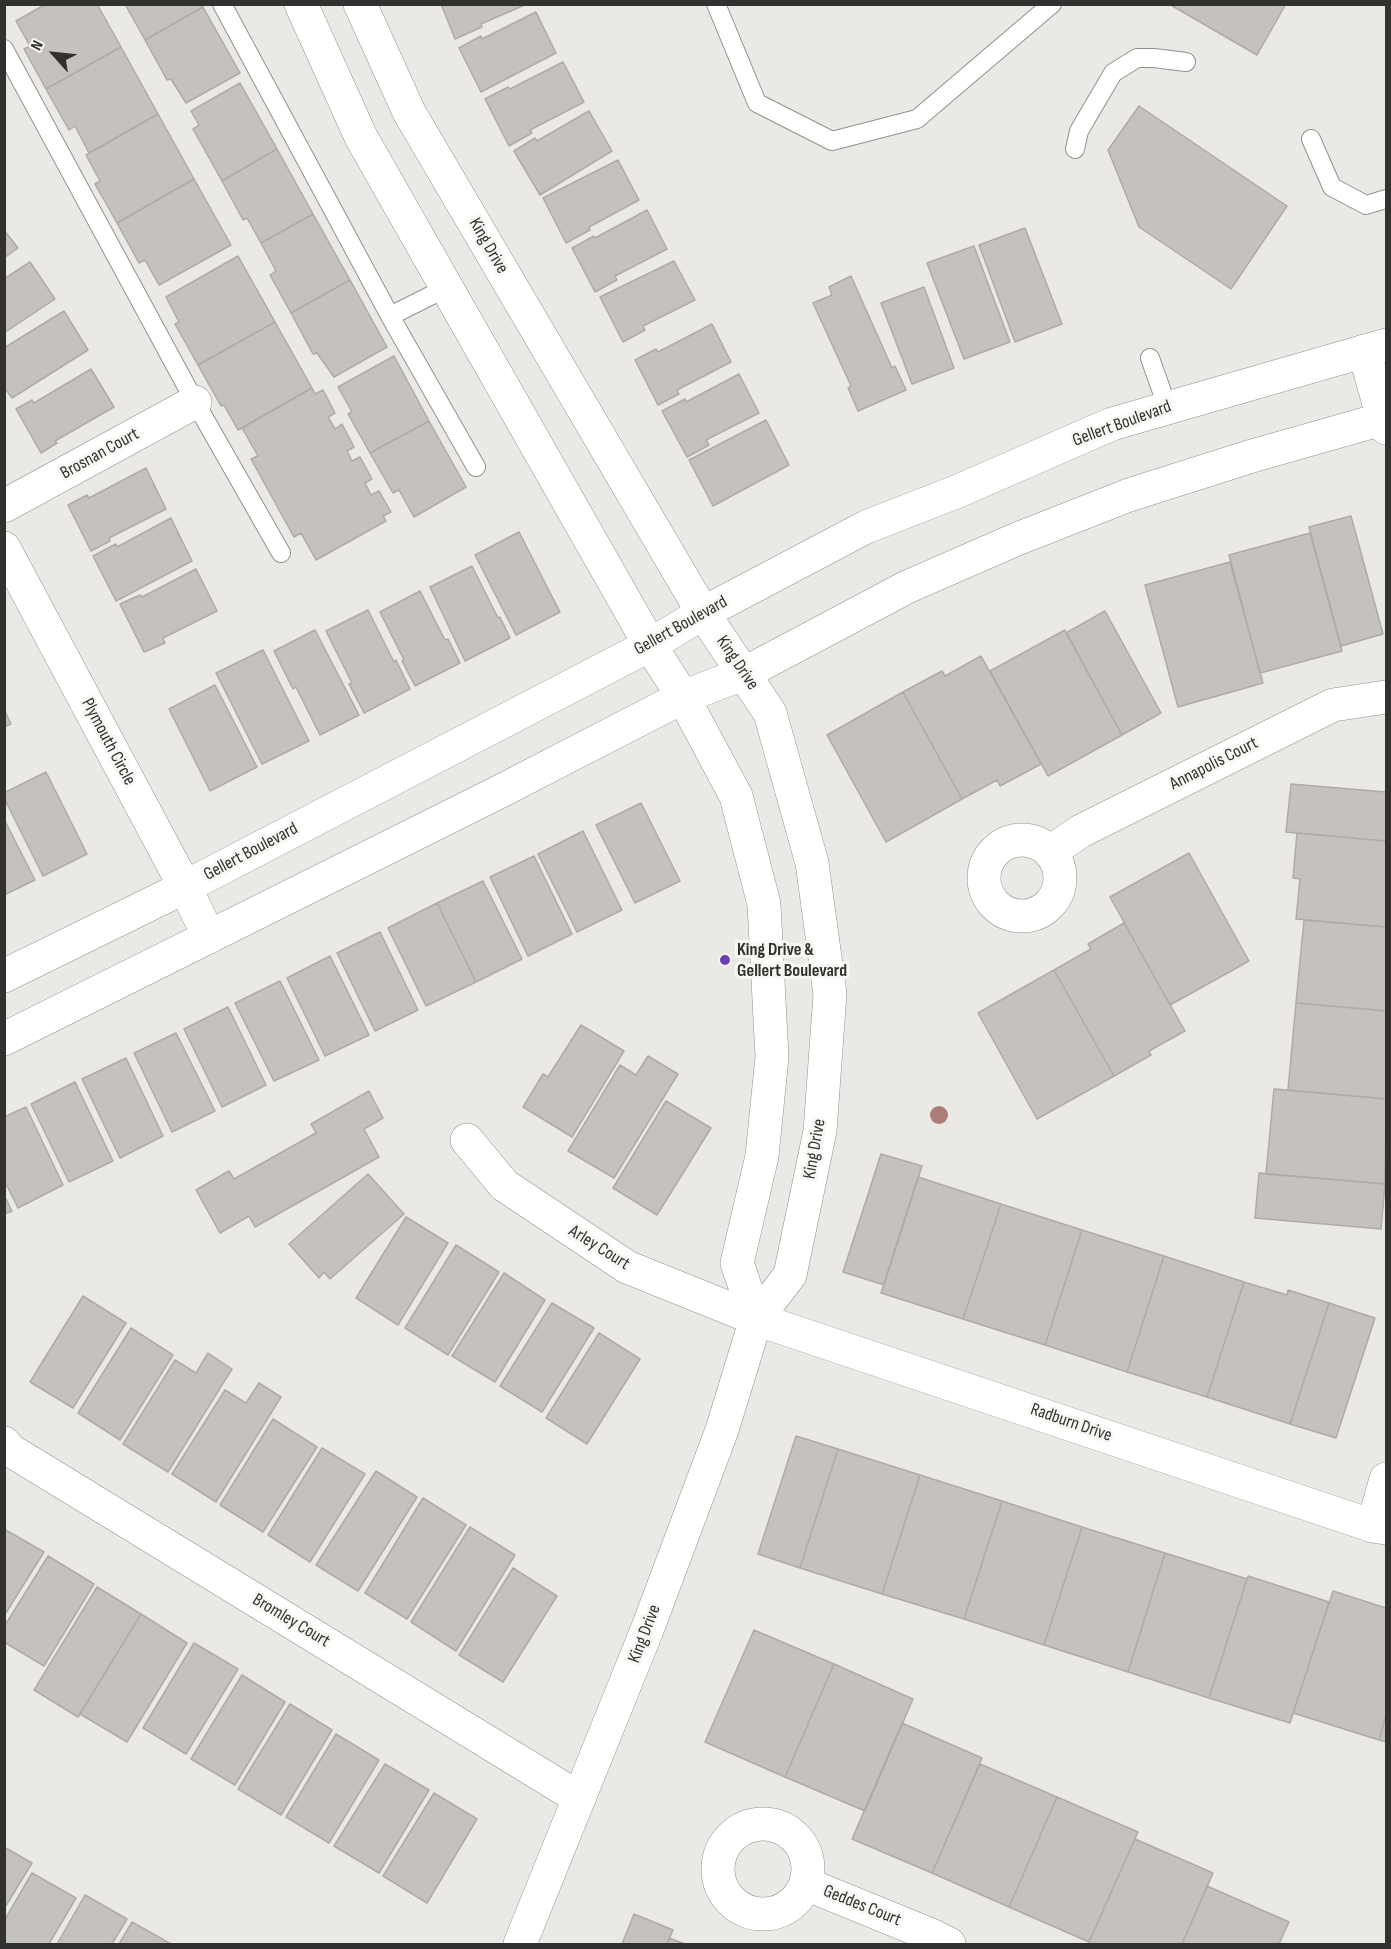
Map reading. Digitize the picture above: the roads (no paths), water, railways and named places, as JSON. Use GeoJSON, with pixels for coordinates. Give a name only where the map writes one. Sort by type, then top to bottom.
{"type":"FeatureCollection","features":[{"type":"Feature","properties":{"kind":"street"},"geometry":{"type":"LineString","coordinates":[[301,4],[361,137],[650,645],[683,697],[736,796],[764,904],[772,1057],[762,1156],[737,1263],[756,1318]]}},
{"type":"Feature","properties":{"kind":"street","name":"King Drive"},"geometry":{"type":"LineString","coordinates":[[360,4],[409,112],[704,613],[770,713],[812,863],[830,994],[820,1131],[790,1275],[756,1318],[722,1430],[647,1630],[520,1944]]}},
{"type":"Feature","properties":{"kind":"street"},"geometry":{"type":"LineString","coordinates":[[4,1039],[497,793],[683,697],[745,673],[907,587],[1017,539],[1129,495],[1252,456],[1386,422],[1375,348]]}},
{"type":"Feature","properties":{"kind":"street","name":"Gellert Boulevard"},"geometry":{"type":"LineString","coordinates":[[4,976],[185,887],[650,645],[704,613],[866,527],[956,492],[1112,424],[1167,406],[1375,348]]}},
{"type":"Feature","properties":{"kind":"street","name":"Brosnan Court"},"geometry":{"type":"LineString","coordinates":[[4,506],[195,402]]}},
{"type":"Feature","properties":{"kind":"street","name":"Plymouth Circle"},"geometry":{"type":"LineString","coordinates":[[4,548],[185,887],[209,937]]}},
{"type":"Feature","properties":{"kind":"street","name":"Annapolis Court"},"geometry":{"type":"LineString","coordinates":[[1050,852],[1081,831],[1333,705],[1386,697]]}},
{"type":"Feature","properties":{"kind":"street","name":"Arley Court"},"geometry":{"type":"LineString","coordinates":[[467,1140],[504,1185],[627,1267],[756,1318]]}},
{"type":"Feature","properties":{"kind":"street","name":"Radburn Drive"},"geometry":{"type":"LineString","coordinates":[[756,1318],[1380,1527]]}},
{"type":"Feature","properties":{"kind":"street","name":"Bromley Court"},"geometry":{"type":"LineString","coordinates":[[4,1443],[20,1456],[579,1798]]}},
{"type":"Feature","properties":{"kind":"street"},"geometry":{"type":"LineString","coordinates":[[1380,1527],[1386,1479]]}},
{"type":"Feature","properties":{"kind":"street","name":"Geddes Court"},"geometry":{"type":"LineString","coordinates":[[806,1884],[950,1944]]}},
{"type":"Feature","properties":{"kind":"lane"},"geometry":{"type":"LineString","coordinates":[[222,4],[390,316],[476,466]]}},
{"type":"Feature","properties":{"kind":"lane"},"geometry":{"type":"LineString","coordinates":[[716,4],[757,103],[832,141],[917,119],[1052,4]]}},
{"type":"Feature","properties":{"kind":"lane"},"geometry":{"type":"LineString","coordinates":[[4,50],[195,402],[281,553]]}},
{"type":"Feature","properties":{"kind":"lane"},"geometry":{"type":"LineString","coordinates":[[1075,149],[1079,132],[1113,73],[1137,58],[1186,62]]}},
{"type":"Feature","properties":{"kind":"lane"},"geometry":{"type":"LineString","coordinates":[[1311,139],[1332,188],[1366,205],[1386,199]]}},
{"type":"Feature","properties":{"kind":"lane"},"geometry":{"type":"LineString","coordinates":[[390,316],[448,287]]}},
{"type":"Feature","properties":{"kind":"lane"},"geometry":{"type":"LineString","coordinates":[[1150,358],[1167,406]]}},
{"type":"Feature","properties":{"kind":"place","name":"King Drive & Gellert Boulevard"},"geometry":{"type":"Point","coordinates":[725,960]}}]}
